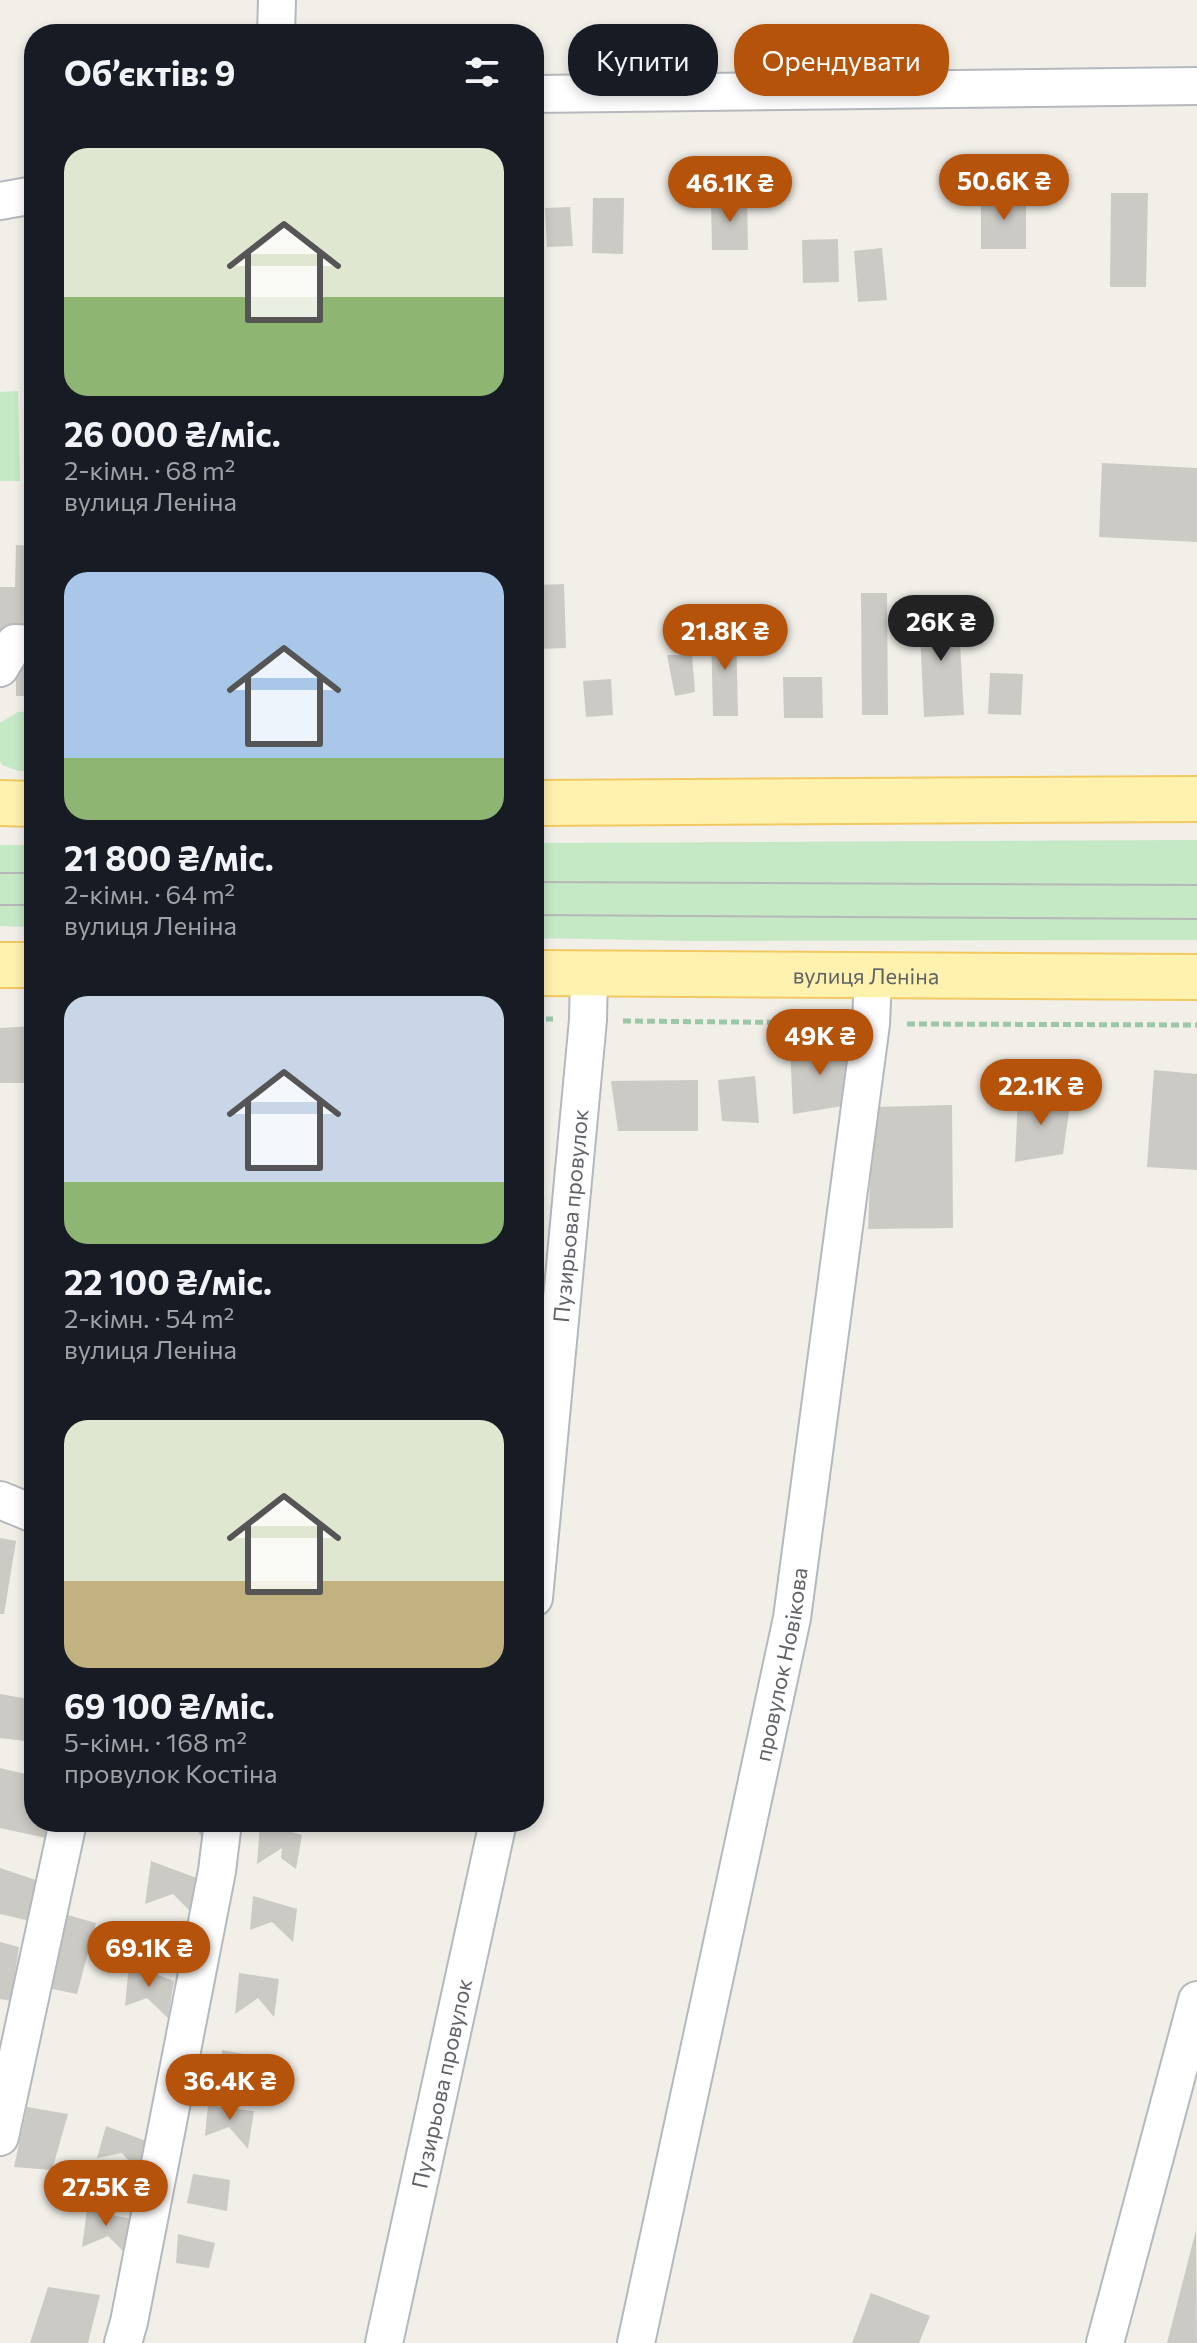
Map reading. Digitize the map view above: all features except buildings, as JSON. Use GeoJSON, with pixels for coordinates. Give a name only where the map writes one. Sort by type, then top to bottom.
{"type":"FeatureCollection","features":[{"type":"Feature","properties":{"kind":"main road"},"geometry":{"type":"LineString","coordinates":[[544,803],[1197,799]]}},
{"type":"Feature","properties":{"kind":"main road"},"geometry":{"type":"LineString","coordinates":[[0,803],[24,804]]}},
{"type":"Feature","properties":{"kind":"main road"},"geometry":{"type":"LineString","coordinates":[[0,965],[24,965]]}},
{"type":"Feature","properties":{"kind":"main road","name":"вулиця Леніна"},"geometry":{"type":"LineString","coordinates":[[544,973],[1197,977]]}},
{"type":"Feature","properties":{"kind":"street"},"geometry":{"type":"LineString","coordinates":[[276,24],[277,0]]}},
{"type":"Feature","properties":{"kind":"street"},"geometry":{"type":"LineString","coordinates":[[544,94],[1197,86]]}},
{"type":"Feature","properties":{"kind":"street"},"geometry":{"type":"LineString","coordinates":[[0,201],[24,197]]}},
{"type":"Feature","properties":{"kind":"street"},"geometry":{"type":"LineString","coordinates":[[0,668],[15,643],[24,643]]}},
{"type":"Feature","properties":{"kind":"street","name":"Пузирьова провулок"},"geometry":{"type":"LineString","coordinates":[[544,1491],[588,1020],[589,974]]}},
{"type":"Feature","properties":{"kind":"street","name":"провулок Новікова"},"geometry":{"type":"LineString","coordinates":[[636,2343],[792,1618],[871,1024],[873,976]]}},
{"type":"Feature","properties":{"kind":"street"},"geometry":{"type":"LineString","coordinates":[[0,1500],[24,1510]]}},
{"type":"Feature","properties":{"kind":"street"},"geometry":{"type":"LineString","coordinates":[[0,2137],[66,1832]]}},
{"type":"Feature","properties":{"kind":"street"},"geometry":{"type":"LineString","coordinates":[[123,2343],[217,1871],[222,1832]]}},
{"type":"Feature","properties":{"kind":"street","name":"Пузирьова провулок"},"geometry":{"type":"LineString","coordinates":[[384,2343],[496,1832]]}},
{"type":"Feature","properties":{"kind":"street"},"geometry":{"type":"LineString","coordinates":[[1105,2343],[1197,2000]]}},
{"type":"Feature","properties":{"kind":"green space"},"geometry":{"type":"Polygon","coordinates":[[[18,391],[20,481],[0,481],[0,392],[18,391]]]}},
{"type":"Feature","properties":{"kind":"green space"},"geometry":{"type":"Polygon","coordinates":[[[24,712],[24,771],[2,765],[0,761],[0,723],[24,712]]]}},
{"type":"Feature","properties":{"kind":"green space"},"geometry":{"type":"Polygon","coordinates":[[[1197,840],[1197,940],[544,938],[544,843],[1197,840]]]}},
{"type":"Feature","properties":{"kind":"green space"},"geometry":{"type":"Polygon","coordinates":[[[0,845],[24,845],[24,927],[0,926],[0,845]]]}},
{"type":"Feature","properties":{"kind":"tram line"},"geometry":{"type":"LineString","coordinates":[[0,873],[24,873]]}},
{"type":"Feature","properties":{"kind":"tram line"},"geometry":{"type":"LineString","coordinates":[[544,882],[1197,885]]}},
{"type":"Feature","properties":{"kind":"tram line"},"geometry":{"type":"LineString","coordinates":[[0,905],[24,905]]}},
{"type":"Feature","properties":{"kind":"tram line"},"geometry":{"type":"LineString","coordinates":[[544,915],[1197,919]]}}]}
